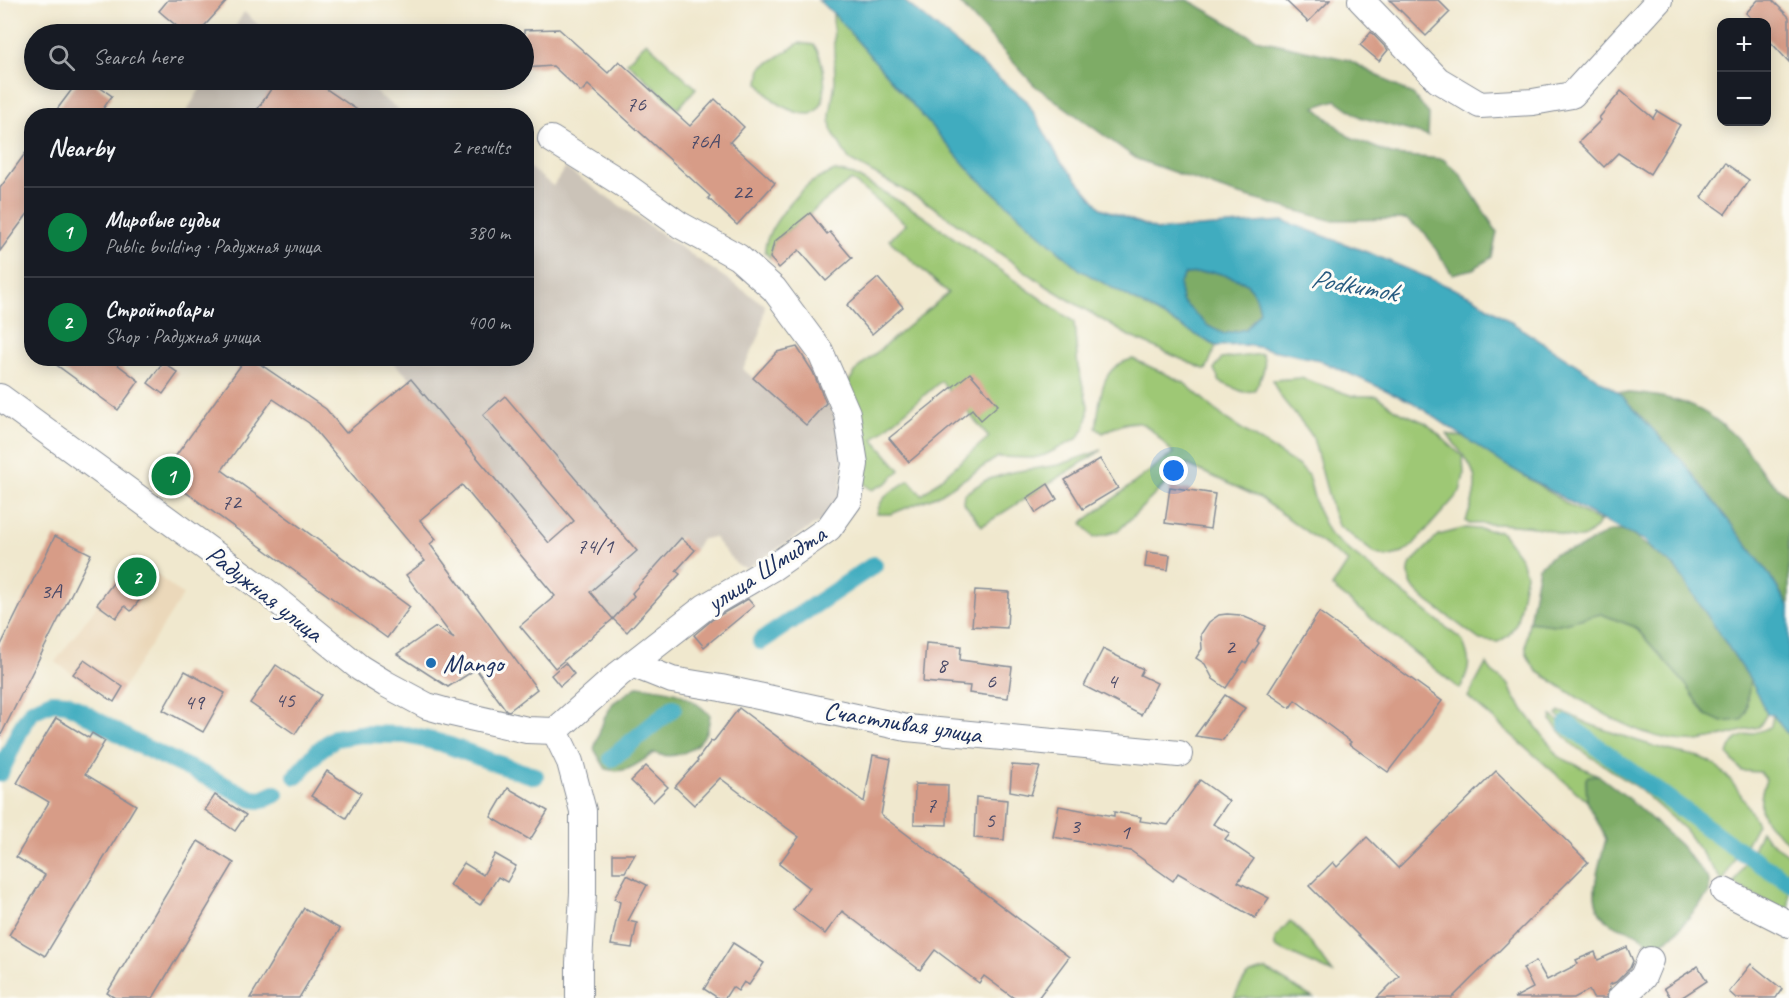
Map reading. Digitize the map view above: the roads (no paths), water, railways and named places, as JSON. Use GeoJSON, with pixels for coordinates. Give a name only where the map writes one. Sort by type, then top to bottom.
{"type":"FeatureCollection","features":[{"type":"Feature","properties":{"kind":"street"},"geometry":{"type":"LineString","coordinates":[[1360,0],[1438,80],[1480,105],[1533,102],[1572,94],[1659,0]]}},
{"type":"Feature","properties":{"kind":"street","name":"улица Шмидта"},"geometry":{"type":"LineString","coordinates":[[551,139],[623,184],[680,225],[738,257],[774,289],[820,351],[847,413],[855,464],[849,500],[829,528],[772,568],[705,607],[632,664],[555,731]]}},
{"type":"Feature","properties":{"kind":"street","name":"Радужная улица"},"geometry":{"type":"LineString","coordinates":[[4,408],[268,593],[360,668],[386,684],[427,706],[448,712],[527,730],[555,731]]}},
{"type":"Feature","properties":{"kind":"street","name":"Счастливая улица"},"geometry":{"type":"LineString","coordinates":[[632,664],[672,680],[721,688],[907,728],[1179,754]]}},
{"type":"Feature","properties":{"kind":"street"},"geometry":{"type":"LineString","coordinates":[[555,731],[570,762],[583,811],[579,998]]}},
{"type":"Feature","properties":{"kind":"street"},"geometry":{"type":"LineString","coordinates":[[1724,891],[1789,924]]}},
{"type":"Feature","properties":{"kind":"street"},"geometry":{"type":"LineString","coordinates":[[1621,998],[1643,977],[1650,960]]}},
{"type":"Feature","properties":{"kind":"water","name":"Podkumok"},"geometry":{"type":"Polygon","coordinates":[[[818,0],[903,0],[1027,101],[1060,160],[1101,208],[1157,230],[1284,221],[1372,254],[1473,297],[1618,392],[1684,463],[1767,571],[1789,607],[1789,736],[1773,715],[1767,714],[1750,679],[1675,567],[1655,552],[1644,540],[1607,523],[1504,464],[1412,402],[1319,360],[1248,345],[1216,346],[1080,270],[972,173],[833,13],[818,0]],[[1214,272],[1185,274],[1179,284],[1182,301],[1208,326],[1224,334],[1246,329],[1260,311],[1254,293],[1245,283],[1214,272]]]}},
{"type":"Feature","properties":{"kind":"waterway"},"geometry":{"type":"LineString","coordinates":[[761,641],[874,565]]}},
{"type":"Feature","properties":{"kind":"waterway"},"geometry":{"type":"LineString","coordinates":[[0,773],[20,730],[32,711],[52,702],[67,703],[137,744],[252,799],[262,800],[275,794]]}},
{"type":"Feature","properties":{"kind":"waterway"},"geometry":{"type":"LineString","coordinates":[[612,758],[673,708]]}},
{"type":"Feature","properties":{"kind":"waterway"},"geometry":{"type":"LineString","coordinates":[[1567,724],[1728,843],[1789,882]]}},
{"type":"Feature","properties":{"kind":"waterway"},"geometry":{"type":"LineString","coordinates":[[296,776],[319,750],[335,738],[360,734],[406,735],[442,743],[535,776]]}},
{"type":"Feature","properties":{"kind":"place","name":"Мировые судьи"},"geometry":{"type":"Point","coordinates":[171,476]}},
{"type":"Feature","properties":{"kind":"place","name":"Стройтовары"},"geometry":{"type":"Point","coordinates":[137,577]}},
{"type":"Feature","properties":{"kind":"place","name":"Mango"},"geometry":{"type":"Point","coordinates":[431,663]}}]}
